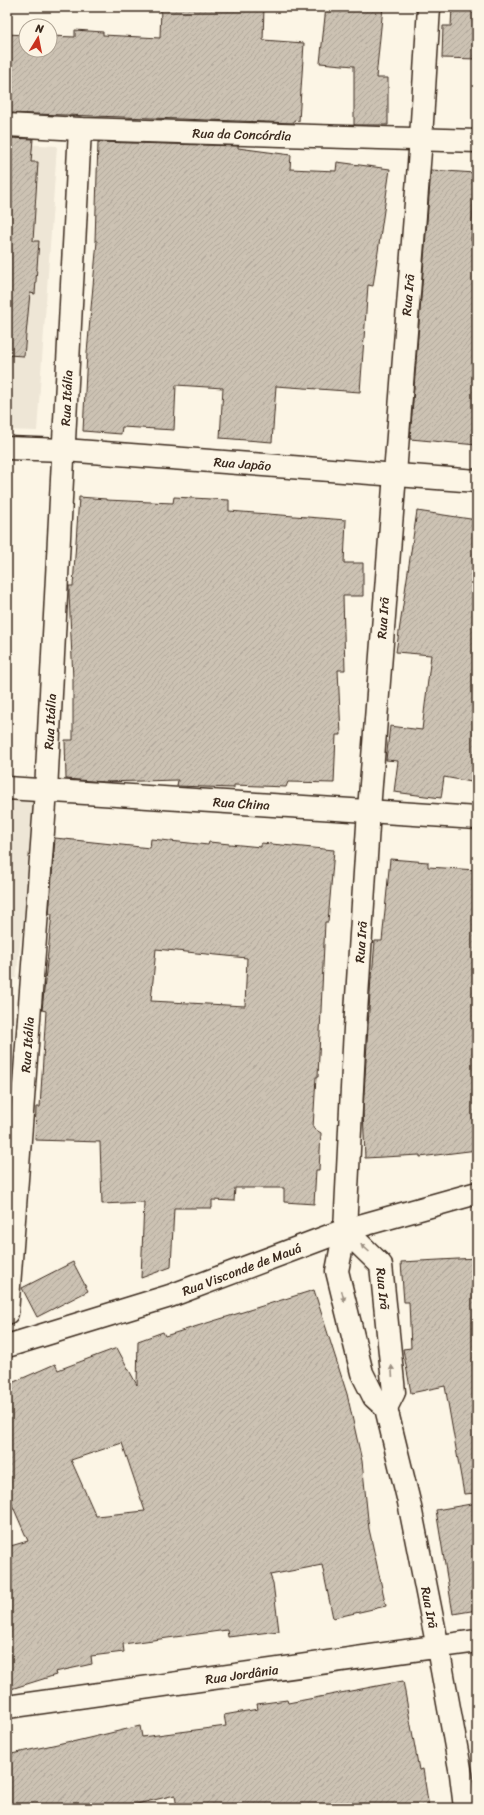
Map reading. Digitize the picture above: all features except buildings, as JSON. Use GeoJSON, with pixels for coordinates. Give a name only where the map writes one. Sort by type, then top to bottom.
{"type":"FeatureCollection","features":[{"type":"Feature","properties":{"kind":"street","name":"Rua Irã"},"geometry":{"type":"LineString","coordinates":[[429,7],[421,138],[369,810],[355,1028],[345,1230],[337,1271],[362,1374],[374,1397],[386,1408],[418,1542],[461,1774],[465,1808]]}},
{"type":"Feature","properties":{"kind":"street","name":"Rua da Concórdia"},"geometry":{"type":"LineString","coordinates":[[7,125],[80,129],[421,138],[477,141]]}},
{"type":"Feature","properties":{"kind":"street","name":"Rua Itália"},"geometry":{"type":"LineString","coordinates":[[7,1313],[46,791],[80,129]]}},
{"type":"Feature","properties":{"kind":"street","name":"Rua Japão"},"geometry":{"type":"LineString","coordinates":[[7,448],[64,450],[477,482]]}},
{"type":"Feature","properties":{"kind":"street","name":"Rua China"},"geometry":{"type":"LineString","coordinates":[[7,788],[477,818]]}},
{"type":"Feature","properties":{"kind":"street","name":"Rua Visconde de Mauá"},"geometry":{"type":"LineString","coordinates":[[7,1346],[170,1296],[345,1230],[477,1193]]}},
{"type":"Feature","properties":{"kind":"street","name":"Rua Irã"},"geometry":{"type":"LineString","coordinates":[[345,1230],[381,1265],[394,1392],[386,1408]]}},
{"type":"Feature","properties":{"kind":"street","name":"Rua Jordânia"},"geometry":{"type":"LineString","coordinates":[[7,1707],[438,1648],[477,1641]]}},
{"type":"Feature","properties":{"kind":"shaded area"},"geometry":{"type":"Polygon","coordinates":[[[7,143],[57,146],[37,431],[7,430],[7,143]]]}},
{"type":"Feature","properties":{"kind":"shaded area"},"geometry":{"type":"Polygon","coordinates":[[[7,796],[38,798],[16,978],[7,977],[7,796]]]}}]}
